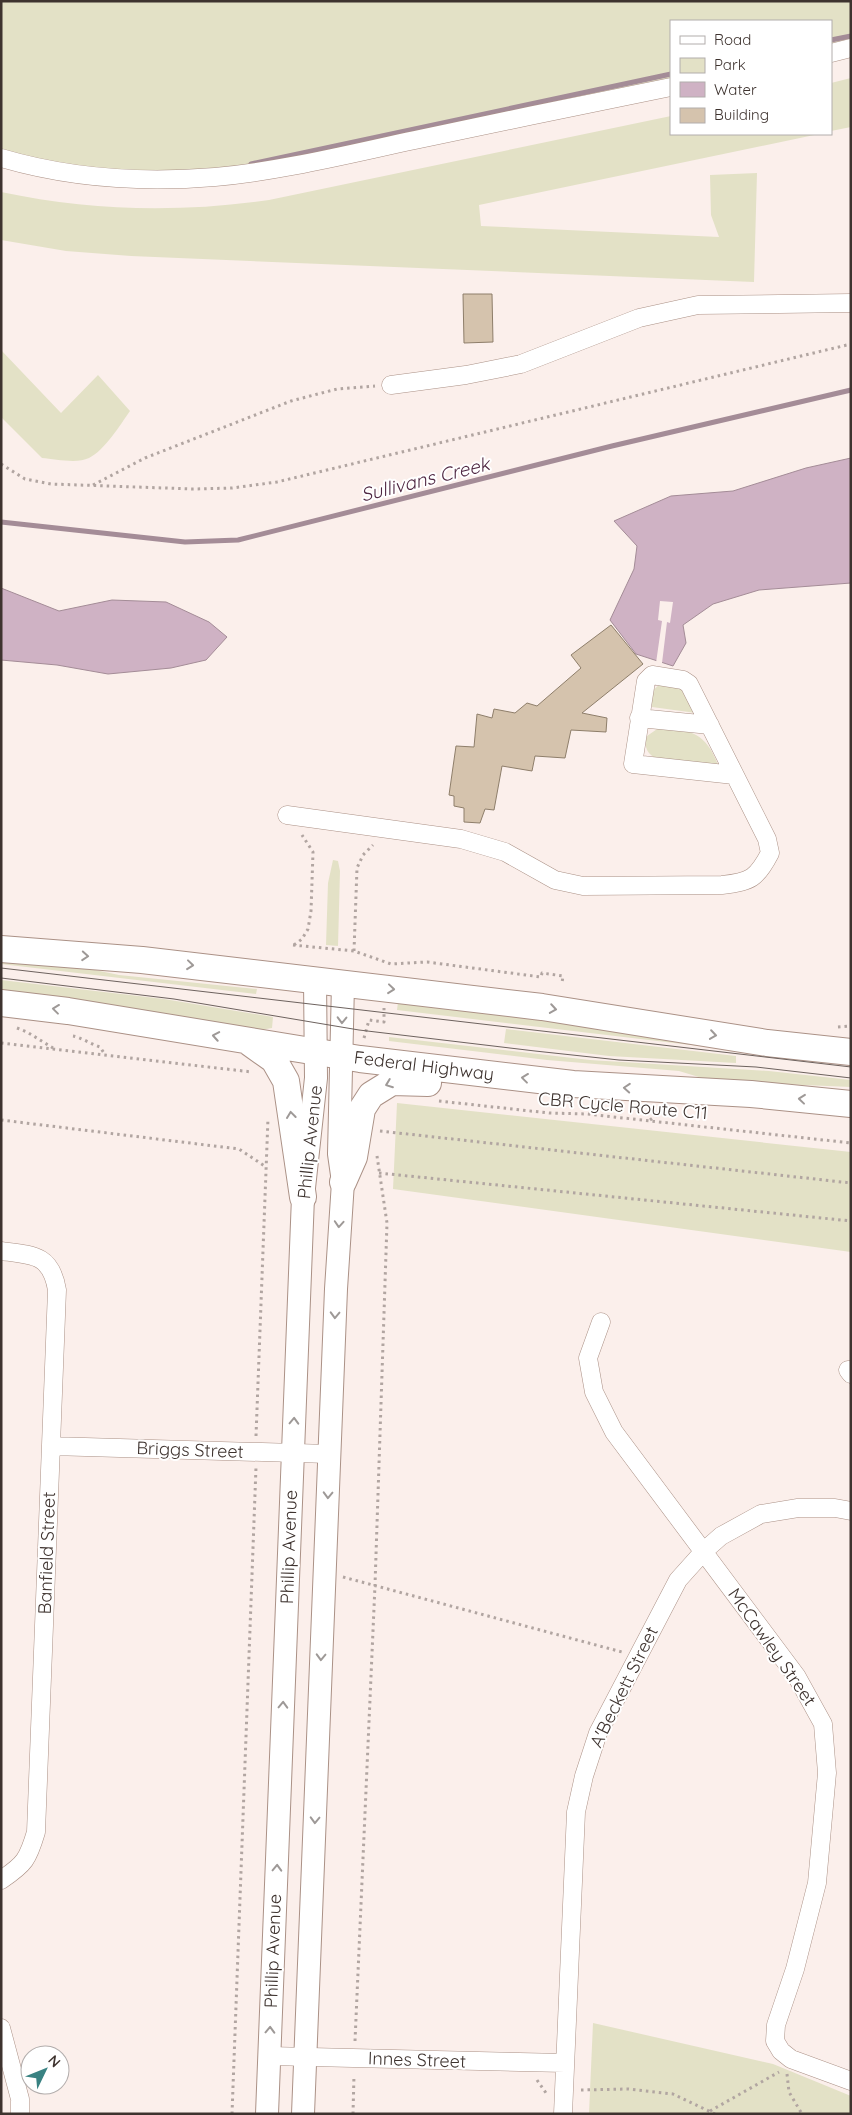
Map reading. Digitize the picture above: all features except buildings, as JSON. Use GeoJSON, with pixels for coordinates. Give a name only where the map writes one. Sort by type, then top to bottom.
{"type":"FeatureCollection","features":[{"type":"Feature","properties":{"kind":"highway"},"geometry":{"type":"LineString","coordinates":[[1,949],[142,960],[542,1007],[675,1029],[851,1052]]}},
{"type":"Feature","properties":{"kind":"highway","name":"Federal Highway"},"geometry":{"type":"LineString","coordinates":[[6,1015],[68,1011],[341,1056],[573,1084],[751,1094],[851,1104]]}},
{"type":"Feature","properties":{"kind":"highway"},"geometry":{"type":"LineString","coordinates":[[807,1047],[851,1036]]}},
{"type":"Feature","properties":{"kind":"highway"},"geometry":{"type":"LineString","coordinates":[[249,1042],[274,1060],[286,1080],[304,1197]]}},
{"type":"Feature","properties":{"kind":"highway"},"geometry":{"type":"LineString","coordinates":[[343,1182],[354,1158],[362,1109],[371,1095],[387,1084],[408,1081],[534,1097],[557,1092],[573,1084]]}},
{"type":"Feature","properties":{"kind":"main road","name":"Phillip Avenue"},"geometry":{"type":"LineString","coordinates":[[267,2114],[304,1197],[316,1078],[315,980]]}},
{"type":"Feature","properties":{"kind":"main road","name":"Phillip Avenue"},"geometry":{"type":"LineString","coordinates":[[303,2114],[329,1454],[339,1225],[343,1182],[339,1154],[343,984]]}},
{"type":"Feature","properties":{"kind":"street"},"geometry":{"type":"LineString","coordinates":[[832,53],[851,48]]}},
{"type":"Feature","properties":{"kind":"street"},"geometry":{"type":"LineString","coordinates":[[1,158],[58,171],[106,177],[171,180],[217,177],[366,150],[670,87]]}},
{"type":"Feature","properties":{"kind":"street"},"geometry":{"type":"LineString","coordinates":[[391,385],[466,375],[521,364],[639,318],[698,305],[851,303]]}},
{"type":"Feature","properties":{"kind":"street"},"geometry":{"type":"LineString","coordinates":[[287,815],[461,838],[505,852],[555,880],[583,886],[722,886],[739,884],[760,872],[770,853],[767,839],[689,684],[682,680],[652,675],[646,681],[633,764],[734,775]]}},
{"type":"Feature","properties":{"kind":"street"},"geometry":{"type":"LineString","coordinates":[[639,718],[710,725]]}},
{"type":"Feature","properties":{"kind":"street","name":"Banfield Street"},"geometry":{"type":"LineString","coordinates":[[1,1251],[40,1258],[54,1273],[57,1290],[36,1832],[29,1857],[15,1871],[1,1880]]}},
{"type":"Feature","properties":{"kind":"street","name":"McCawley Street"},"geometry":{"type":"LineString","coordinates":[[601,1322],[588,1358],[594,1392],[614,1432],[797,1676],[823,1724],[827,1773],[817,1883],[795,1969],[776,2025],[776,2041],[781,2051],[791,2059],[851,2081]]}},
{"type":"Feature","properties":{"kind":"street","name":"Briggs Street"},"geometry":{"type":"LineString","coordinates":[[51,1446],[329,1454]]}},
{"type":"Feature","properties":{"kind":"street","name":"A'Beckett Street"},"geometry":{"type":"LineString","coordinates":[[564,2114],[576,1812],[584,1776],[598,1733],[678,1580],[704,1551],[721,1536],[761,1514],[798,1508],[836,1508],[851,1511]]}},
{"type":"Feature","properties":{"kind":"street"},"geometry":{"type":"LineString","coordinates":[[3,2038],[20,2099],[20,2114]]}},
{"type":"Feature","properties":{"kind":"street","name":"Innes Street"},"geometry":{"type":"LineString","coordinates":[[269,2056],[565,2063]]}},
{"type":"Feature","properties":{"kind":"path"},"geometry":{"type":"LineString","coordinates":[[1,464],[25,479],[51,484],[194,489],[232,488],[277,482],[851,344]]}},
{"type":"Feature","properties":{"kind":"path"},"geometry":{"type":"LineString","coordinates":[[92,486],[145,458],[291,401],[337,389],[391,385]]}},
{"type":"Feature","properties":{"kind":"path"},"geometry":{"type":"LineString","coordinates":[[297,830],[309,843],[313,852],[311,911],[308,929],[302,939],[293,945],[354,951],[391,964],[426,962],[541,977],[542,973],[563,976],[562,983]]}},
{"type":"Feature","properties":{"kind":"path"},"geometry":{"type":"LineString","coordinates":[[354,951],[357,868],[363,855],[380,840]]}},
{"type":"Feature","properties":{"kind":"path"},"geometry":{"type":"LineString","coordinates":[[6,1015],[53,1049]]}},
{"type":"Feature","properties":{"kind":"path"},"geometry":{"type":"LineString","coordinates":[[73,1036],[80,1037],[86,1043],[100,1047],[104,1053]]}},
{"type":"Feature","properties":{"kind":"path"},"geometry":{"type":"LineString","coordinates":[[1,1043],[246,1070]]}},
{"type":"Feature","properties":{"kind":"path","name":"CBR Cycle Route C11"},"geometry":{"type":"LineString","coordinates":[[434,1100],[550,1113],[596,1115],[851,1143]]}},
{"type":"Feature","properties":{"kind":"path"},"geometry":{"type":"LineString","coordinates":[[232,2114],[268,1110]]}},
{"type":"Feature","properties":{"kind":"path"},"geometry":{"type":"LineString","coordinates":[[1,1120],[239,1149],[266,1167]]}},
{"type":"Feature","properties":{"kind":"path"},"geometry":{"type":"LineString","coordinates":[[379,1131],[851,1183]]}},
{"type":"Feature","properties":{"kind":"path"},"geometry":{"type":"LineString","coordinates":[[353,2114],[375,1585],[387,1223],[378,1173],[851,1221]]}},
{"type":"Feature","properties":{"kind":"path"},"geometry":{"type":"LineString","coordinates":[[324,1574],[375,1585],[637,1658]]}},
{"type":"Feature","properties":{"kind":"path"},"geometry":{"type":"LineString","coordinates":[[710,2111],[787,2070],[786,2084],[802,2114]]}},
{"type":"Feature","properties":{"kind":"path"},"geometry":{"type":"LineString","coordinates":[[545,2090],[628,2089],[672,2094],[715,2114]]}},
{"type":"Feature","properties":{"kind":"green space"},"geometry":{"type":"Polygon","coordinates":[[[1,1],[851,1],[851,45],[832,49],[832,20],[670,20],[670,82],[263,167],[106,174],[1,153],[1,1]]]}},
{"type":"Feature","properties":{"kind":"green space"},"geometry":{"type":"Polygon","coordinates":[[[851,78],[851,127],[832,131],[832,83],[851,78]]]}},
{"type":"Feature","properties":{"kind":"green space"},"geometry":{"type":"Polygon","coordinates":[[[670,116],[670,135],[814,135],[479,205],[481,226],[719,237],[711,215],[710,175],[757,173],[754,282],[131,256],[66,251],[1,240],[1,192],[68,203],[135,208],[201,207],[269,200],[670,116]]]}},
{"type":"Feature","properties":{"kind":"green space"},"geometry":{"type":"Polygon","coordinates":[[[1,350],[61,413],[98,375],[130,411],[101,449],[89,458],[72,461],[42,458],[1,417],[1,350]]]}},
{"type":"Feature","properties":{"kind":"green space"},"geometry":{"type":"Polygon","coordinates":[[[665,683],[684,689],[696,713],[652,707],[651,692],[659,685],[665,683]]]}},
{"type":"Feature","properties":{"kind":"green space"},"geometry":{"type":"Polygon","coordinates":[[[660,727],[690,732],[704,740],[719,767],[655,758],[648,751],[646,740],[647,736],[660,727]]]}},
{"type":"Feature","properties":{"kind":"green space"},"geometry":{"type":"Polygon","coordinates":[[[333,860],[338,861],[340,871],[338,946],[326,945],[328,883],[333,860]]]}},
{"type":"Feature","properties":{"kind":"green space"},"geometry":{"type":"Polygon","coordinates":[[[1,957],[52,961],[119,975],[257,989],[256,994],[1,964],[1,957]]]}},
{"type":"Feature","properties":{"kind":"green space"},"geometry":{"type":"Polygon","coordinates":[[[1,980],[164,999],[273,1017],[272,1028],[255,1031],[1,990],[1,980]]]}},
{"type":"Feature","properties":{"kind":"green space"},"geometry":{"type":"Polygon","coordinates":[[[421,1001],[733,1050],[397,1010],[398,1002],[421,1001]]]}},
{"type":"Feature","properties":{"kind":"green space"},"geometry":{"type":"Polygon","coordinates":[[[506,1029],[736,1056],[736,1063],[609,1056],[504,1043],[506,1029]]]}},
{"type":"Feature","properties":{"kind":"green space"},"geometry":{"type":"Polygon","coordinates":[[[389,1037],[590,1060],[769,1071],[851,1080],[851,1087],[712,1081],[679,1071],[547,1060],[389,1041],[389,1037]]]}},
{"type":"Feature","properties":{"kind":"green space"},"geometry":{"type":"Polygon","coordinates":[[[397,1103],[851,1152],[851,1252],[393,1189],[397,1103]]]}},
{"type":"Feature","properties":{"kind":"green space"},"geometry":{"type":"Polygon","coordinates":[[[593,2023],[773,2064],[851,2096],[851,2114],[589,2114],[593,2023]]]}},
{"type":"Feature","properties":{"kind":"water"},"geometry":{"type":"Polygon","coordinates":[[[851,458],[851,583],[759,590],[713,604],[683,625],[686,643],[673,666],[636,654],[610,620],[634,569],[637,546],[614,521],[671,496],[733,491],[806,468],[851,458]]]}},
{"type":"Feature","properties":{"kind":"water"},"geometry":{"type":"Polygon","coordinates":[[[1,588],[59,611],[112,600],[166,602],[209,622],[227,637],[206,660],[171,668],[108,674],[57,665],[1,660],[1,588]]]}},
{"type":"Feature","properties":{"kind":"pier"},"geometry":{"type":"Polygon","coordinates":[[[660,601],[673,602],[670,623],[667,622],[662,663],[656,663],[662,621],[658,620],[660,601]]]}},
{"type":"Feature","properties":{"kind":"waterway"},"geometry":{"type":"LineString","coordinates":[[832,40],[851,36]]}},
{"type":"Feature","properties":{"kind":"waterway"},"geometry":{"type":"LineString","coordinates":[[251,164],[670,74]]}},
{"type":"Feature","properties":{"kind":"waterway","name":"Sullivans Creek"},"geometry":{"type":"LineString","coordinates":[[1,522],[185,542],[238,540],[612,446],[851,390]]}},
{"type":"Feature","properties":{"kind":"tram line"},"geometry":{"type":"LineString","coordinates":[[1,968],[851,1067]]}},
{"type":"Feature","properties":{"kind":"tram line"},"geometry":{"type":"LineString","coordinates":[[1,978],[174,999],[359,1030],[535,1051],[619,1060],[756,1067],[851,1078]]}}]}
